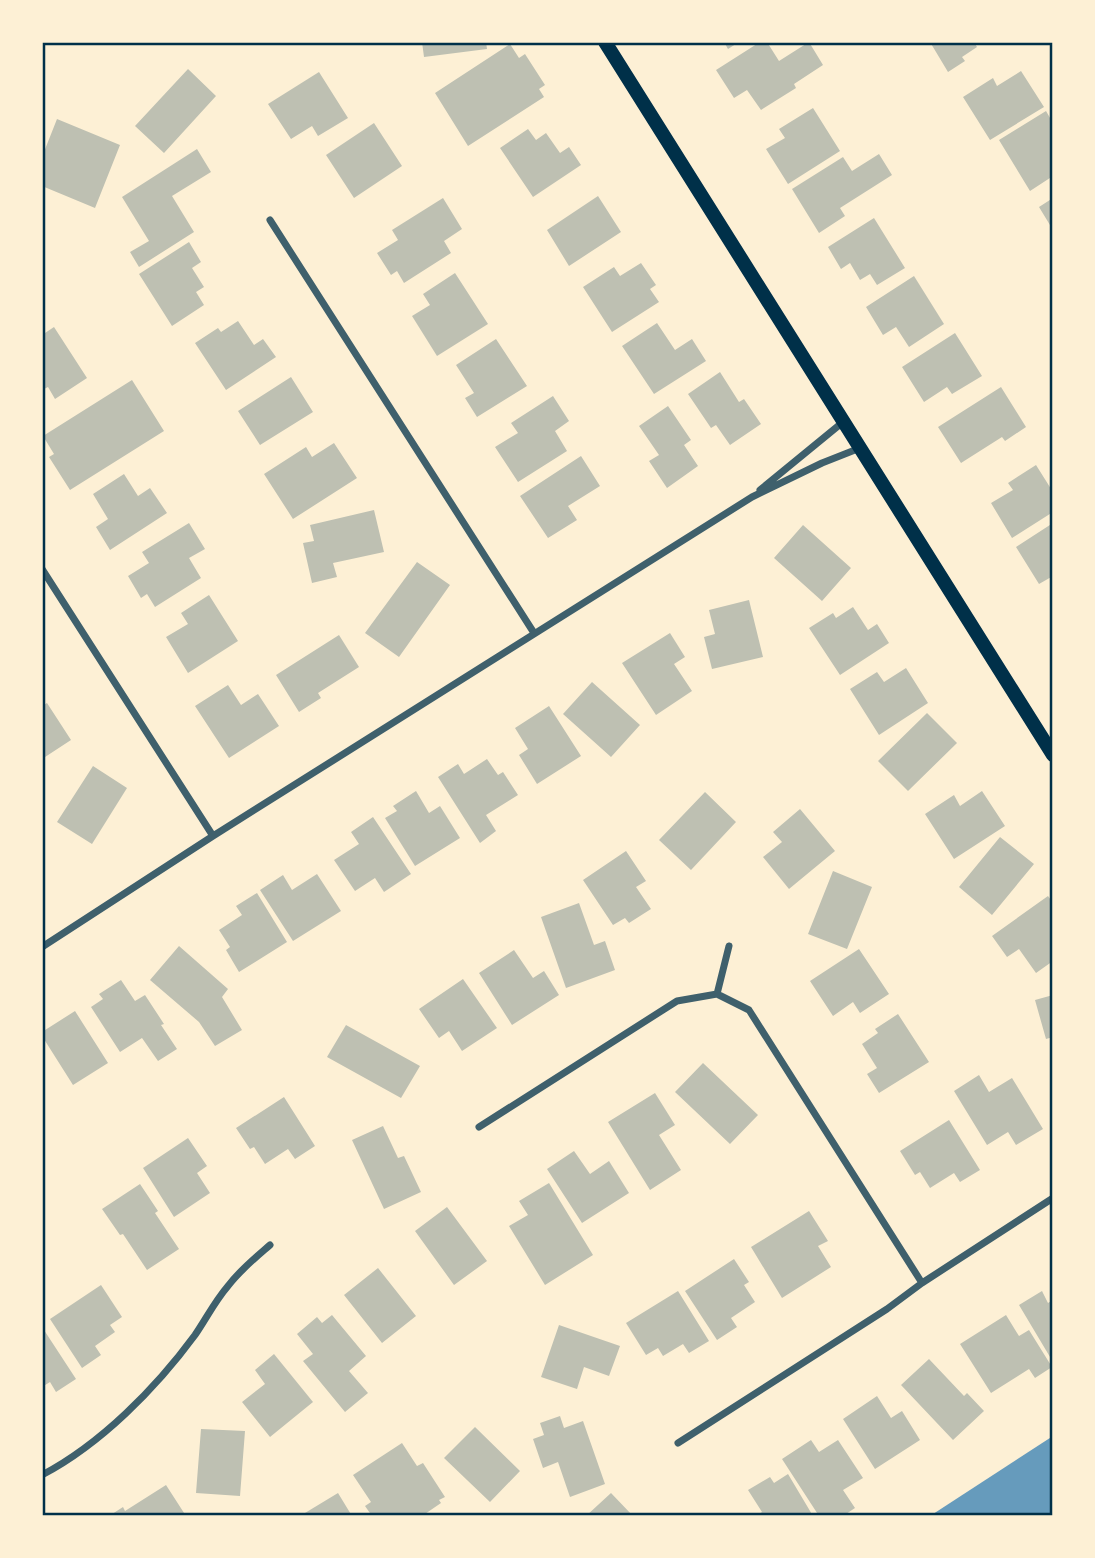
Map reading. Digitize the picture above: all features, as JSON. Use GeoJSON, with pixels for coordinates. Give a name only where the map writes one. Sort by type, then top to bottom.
{"type":"FeatureCollection","features":[{"type":"Feature","properties":{"kind":"main road"},"geometry":{"type":"LineString","coordinates":[[606,42],[1053,755]]}},
{"type":"Feature","properties":{"kind":"street"},"geometry":{"type":"LineString","coordinates":[[270,220],[534,633]]}},
{"type":"Feature","properties":{"kind":"street"},"geometry":{"type":"LineString","coordinates":[[751,497],[843,422]]}},
{"type":"Feature","properties":{"kind":"street"},"geometry":{"type":"LineString","coordinates":[[42,947],[751,497],[860,448]]}},
{"type":"Feature","properties":{"kind":"street"},"geometry":{"type":"LineString","coordinates":[[42,569],[213,836]]}},
{"type":"Feature","properties":{"kind":"street"},"geometry":{"type":"LineString","coordinates":[[718,993],[729,946]]}},
{"type":"Feature","properties":{"kind":"street"},"geometry":{"type":"LineString","coordinates":[[479,1128],[677,1001],[718,993],[749,1010],[922,1283]]}},
{"type":"Feature","properties":{"kind":"street"},"geometry":{"type":"LineString","coordinates":[[678,1443],[887,1309],[922,1283],[1053,1198]]}},
{"type":"Feature","properties":{"kind":"street"},"geometry":{"type":"LineString","coordinates":[[42,1475],[60,1466],[96,1439],[133,1406],[194,1335],[226,1288],[270,1244]]}},
{"type":"Feature","properties":{"kind":"water"},"geometry":{"type":"Polygon","coordinates":[[[1053,1436],[1053,1516],[930,1516],[1053,1436]]]}},
{"type":"Feature","properties":{"kind":"building"},"geometry":{"type":"Polygon","coordinates":[[[422,42],[486,42],[487,49],[424,57],[422,42]]]}},
{"type":"Feature","properties":{"kind":"building"},"geometry":{"type":"Polygon","coordinates":[[[724,42],[739,42],[728,49],[724,42]]]}},
{"type":"Feature","properties":{"kind":"building"},"geometry":{"type":"Polygon","coordinates":[[[760,42],[767,42],[779,61],[809,42],[823,65],[794,84],[796,88],[761,110],[747,90],[734,98],[716,70],[760,42]]]}},
{"type":"Feature","properties":{"kind":"building"},"geometry":{"type":"Polygon","coordinates":[[[930,42],[974,42],[977,47],[962,57],[965,61],[948,72],[930,42]]]}},
{"type":"Feature","properties":{"kind":"building"},"geometry":{"type":"Polygon","coordinates":[[[510,44],[519,58],[525,54],[545,85],[539,89],[544,97],[468,146],[435,93],[510,44]]]}},
{"type":"Feature","properties":{"kind":"building"},"geometry":{"type":"Polygon","coordinates":[[[188,69],[216,96],[164,153],[135,126],[188,69]]]}},
{"type":"Feature","properties":{"kind":"building"},"geometry":{"type":"Polygon","coordinates":[[[1021,71],[1044,107],[990,140],[963,97],[993,78],[997,86],[1021,71]]]}},
{"type":"Feature","properties":{"kind":"building"},"geometry":{"type":"Polygon","coordinates":[[[319,72],[348,118],[318,136],[312,126],[291,139],[268,104],[319,72]]]}},
{"type":"Feature","properties":{"kind":"building"},"geometry":{"type":"Polygon","coordinates":[[[813,108],[840,151],[788,184],[766,149],[785,138],[779,129],[813,108]]]}},
{"type":"Feature","properties":{"kind":"building"},"geometry":{"type":"Polygon","coordinates":[[[1046,111],[1053,123],[1053,135],[1050,137],[1053,141],[1053,176],[1030,191],[999,140],[1046,111]]]}},
{"type":"Feature","properties":{"kind":"building"},"geometry":{"type":"Polygon","coordinates":[[[57,119],[120,145],[95,208],[42,186],[42,157],[57,119]]]}},
{"type":"Feature","properties":{"kind":"building"},"geometry":{"type":"Polygon","coordinates":[[[374,123],[402,166],[354,198],[326,155],[374,123]]]}},
{"type":"Feature","properties":{"kind":"building"},"geometry":{"type":"Polygon","coordinates":[[[528,129],[536,140],[546,133],[560,153],[569,147],[581,165],[533,197],[500,148],[528,129]]]}},
{"type":"Feature","properties":{"kind":"building"},"geometry":{"type":"Polygon","coordinates":[[[197,149],[211,172],[172,196],[194,232],[139,267],[130,252],[149,241],[122,197],[197,149]]]}},
{"type":"Feature","properties":{"kind":"building"},"geometry":{"type":"Polygon","coordinates":[[[879,154],[892,175],[840,208],[845,216],[819,233],[792,189],[843,157],[852,171],[879,154]]]}},
{"type":"Feature","properties":{"kind":"building"},"geometry":{"type":"Polygon","coordinates":[[[598,196],[621,232],[569,266],[547,230],[598,196]]]}},
{"type":"Feature","properties":{"kind":"building"},"geometry":{"type":"Polygon","coordinates":[[[443,198],[462,229],[444,241],[451,253],[404,283],[397,271],[391,275],[377,253],[398,240],[392,230],[443,198]]]}},
{"type":"Feature","properties":{"kind":"building"},"geometry":{"type":"Polygon","coordinates":[[[1053,198],[1053,230],[1039,207],[1053,198]]]}},
{"type":"Feature","properties":{"kind":"building"},"geometry":{"type":"Polygon","coordinates":[[[874,218],[905,268],[877,285],[870,274],[860,280],[850,263],[841,269],[828,247],[874,218]]]}},
{"type":"Feature","properties":{"kind":"building"},"geometry":{"type":"Polygon","coordinates":[[[189,242],[201,262],[192,268],[204,287],[196,292],[204,305],[172,326],[139,274],[189,242]]]}},
{"type":"Feature","properties":{"kind":"building"},"geometry":{"type":"Polygon","coordinates":[[[641,263],[656,285],[650,289],[659,302],[612,332],[583,287],[614,267],[620,276],[641,263]]]}},
{"type":"Feature","properties":{"kind":"building"},"geometry":{"type":"Polygon","coordinates":[[[455,273],[488,324],[437,356],[412,316],[430,305],[423,294],[455,273]]]}},
{"type":"Feature","properties":{"kind":"building"},"geometry":{"type":"Polygon","coordinates":[[[914,276],[944,324],[909,347],[896,327],[883,335],[866,307],[914,276]]]}},
{"type":"Feature","properties":{"kind":"building"},"geometry":{"type":"Polygon","coordinates":[[[238,321],[254,345],[263,339],[276,357],[226,390],[195,343],[218,328],[221,332],[238,321]]]}},
{"type":"Feature","properties":{"kind":"building"},"geometry":{"type":"Polygon","coordinates":[[[657,323],[675,350],[692,339],[706,361],[654,394],[622,346],[657,323]]]}},
{"type":"Feature","properties":{"kind":"building"},"geometry":{"type":"Polygon","coordinates":[[[54,327],[87,378],[55,399],[48,387],[42,390],[42,335],[54,327]]]}},
{"type":"Feature","properties":{"kind":"building"},"geometry":{"type":"Polygon","coordinates":[[[955,333],[982,376],[952,394],[947,387],[924,402],[902,367],[955,333]]]}},
{"type":"Feature","properties":{"kind":"building"},"geometry":{"type":"Polygon","coordinates":[[[496,339],[527,386],[477,417],[465,398],[474,393],[456,365],[496,339]]]}},
{"type":"Feature","properties":{"kind":"building"},"geometry":{"type":"Polygon","coordinates":[[[720,372],[739,402],[744,399],[761,424],[730,445],[716,425],[711,428],[688,394],[720,372]]]}},
{"type":"Feature","properties":{"kind":"building"},"geometry":{"type":"Polygon","coordinates":[[[291,377],[313,412],[260,445],[238,411],[291,377]]]}},
{"type":"Feature","properties":{"kind":"building"},"geometry":{"type":"Polygon","coordinates":[[[132,380],[164,431],[70,490],[49,457],[54,454],[43,436],[132,380]]]}},
{"type":"Feature","properties":{"kind":"building"},"geometry":{"type":"Polygon","coordinates":[[[1001,387],[1026,427],[1005,441],[1002,437],[961,463],[938,427],[1001,387]]]}},
{"type":"Feature","properties":{"kind":"building"},"geometry":{"type":"Polygon","coordinates":[[[553,396],[569,421],[555,431],[567,451],[518,482],[495,447],[518,433],[511,423],[553,396]]]}},
{"type":"Feature","properties":{"kind":"building"},"geometry":{"type":"Polygon","coordinates":[[[668,406],[691,440],[684,445],[698,466],[667,488],[649,461],[659,455],[639,426],[668,406]]]}},
{"type":"Feature","properties":{"kind":"building"},"geometry":{"type":"Polygon","coordinates":[[[334,443],[357,478],[293,519],[264,474],[306,447],[312,457],[334,443]]]}},
{"type":"Feature","properties":{"kind":"building"},"geometry":{"type":"Polygon","coordinates":[[[581,456],[600,486],[568,506],[577,520],[548,538],[520,496],[581,456]]]}},
{"type":"Feature","properties":{"kind":"building"},"geometry":{"type":"Polygon","coordinates":[[[1036,465],[1053,492],[1053,512],[1012,538],[991,503],[1013,490],[1008,483],[1036,465]]]}},
{"type":"Feature","properties":{"kind":"building"},"geometry":{"type":"Polygon","coordinates":[[[124,474],[138,496],[150,488],[167,513],[110,550],[96,527],[108,519],[93,494],[124,474]]]}},
{"type":"Feature","properties":{"kind":"building"},"geometry":{"type":"Polygon","coordinates":[[[374,510],[384,552],[333,563],[337,577],[312,583],[303,543],[314,541],[310,525],[374,510]]]}},
{"type":"Feature","properties":{"kind":"building"},"geometry":{"type":"Polygon","coordinates":[[[189,523],[205,549],[189,558],[201,578],[155,607],[147,594],[141,598],[128,576],[149,563],[142,552],[189,523]]]}},
{"type":"Feature","properties":{"kind":"building"},"geometry":{"type":"Polygon","coordinates":[[[1053,523],[1053,576],[1039,584],[1016,547],[1053,523]]]}},
{"type":"Feature","properties":{"kind":"building"},"geometry":{"type":"Polygon","coordinates":[[[803,525],[851,568],[822,601],[774,558],[803,525]]]}},
{"type":"Feature","properties":{"kind":"building"},"geometry":{"type":"Polygon","coordinates":[[[417,562],[450,585],[399,657],[365,633],[417,562]]]}},
{"type":"Feature","properties":{"kind":"building"},"geometry":{"type":"Polygon","coordinates":[[[209,595],[238,641],[188,673],[166,637],[188,624],[181,613],[209,595]]]}},
{"type":"Feature","properties":{"kind":"building"},"geometry":{"type":"Polygon","coordinates":[[[749,600],[763,657],[712,669],[704,637],[715,634],[709,610],[749,600]]]}},
{"type":"Feature","properties":{"kind":"building"},"geometry":{"type":"Polygon","coordinates":[[[853,607],[868,630],[877,624],[889,643],[840,675],[809,628],[833,613],[836,618],[853,607]]]}},
{"type":"Feature","properties":{"kind":"building"},"geometry":{"type":"Polygon","coordinates":[[[670,633],[685,657],[674,664],[692,691],[656,715],[622,663],[670,633]]]}},
{"type":"Feature","properties":{"kind":"building"},"geometry":{"type":"Polygon","coordinates":[[[339,635],[359,667],[318,693],[321,698],[299,712],[276,675],[339,635]]]}},
{"type":"Feature","properties":{"kind":"building"},"geometry":{"type":"Polygon","coordinates":[[[906,668],[928,703],[879,735],[850,689],[877,672],[884,682],[906,668]]]}},
{"type":"Feature","properties":{"kind":"building"},"geometry":{"type":"Polygon","coordinates":[[[592,682],[640,725],[611,757],[563,714],[592,682]]]}},
{"type":"Feature","properties":{"kind":"building"},"geometry":{"type":"Polygon","coordinates":[[[228,685],[241,705],[258,694],[279,726],[229,758],[195,706],[228,685]]]}},
{"type":"Feature","properties":{"kind":"building"},"geometry":{"type":"Polygon","coordinates":[[[47,703],[71,740],[42,759],[42,706],[47,703]]]}},
{"type":"Feature","properties":{"kind":"building"},"geometry":{"type":"Polygon","coordinates":[[[549,706],[581,756],[537,784],[519,755],[528,749],[515,728],[549,706]]]}},
{"type":"Feature","properties":{"kind":"building"},"geometry":{"type":"Polygon","coordinates":[[[927,713],[957,743],[908,791],[878,761],[927,713]]]}},
{"type":"Feature","properties":{"kind":"building"},"geometry":{"type":"Polygon","coordinates":[[[487,759],[498,775],[503,772],[518,795],[486,815],[496,831],[480,843],[438,777],[458,764],[464,774],[487,759]]]}},
{"type":"Feature","properties":{"kind":"building"},"geometry":{"type":"Polygon","coordinates":[[[93,766],[127,788],[92,844],[57,822],[93,766]]]}},
{"type":"Feature","properties":{"kind":"building"},"geometry":{"type":"Polygon","coordinates":[[[416,791],[429,813],[440,806],[460,838],[415,866],[385,818],[397,811],[393,806],[416,791]]]}},
{"type":"Feature","properties":{"kind":"building"},"geometry":{"type":"Polygon","coordinates":[[[982,791],[1005,826],[954,859],[925,814],[954,795],[960,806],[982,791]]]}},
{"type":"Feature","properties":{"kind":"building"},"geometry":{"type":"Polygon","coordinates":[[[705,792],[736,822],[691,870],[659,840],[705,792]]]}},
{"type":"Feature","properties":{"kind":"building"},"geometry":{"type":"Polygon","coordinates":[[[800,809],[835,851],[789,889],[763,857],[782,842],[773,832],[800,809]]]}},
{"type":"Feature","properties":{"kind":"building"},"geometry":{"type":"Polygon","coordinates":[[[373,817],[411,874],[384,892],[375,878],[355,891],[334,860],[359,844],[351,832],[373,817]]]}},
{"type":"Feature","properties":{"kind":"building"},"geometry":{"type":"Polygon","coordinates":[[[1000,837],[1034,864],[992,915],[959,887],[1000,837]]]}},
{"type":"Feature","properties":{"kind":"building"},"geometry":{"type":"Polygon","coordinates":[[[626,851],[646,881],[636,887],[651,909],[629,923],[625,918],[613,925],[583,880],[626,851]]]}},
{"type":"Feature","properties":{"kind":"building"},"geometry":{"type":"Polygon","coordinates":[[[833,871],[872,887],[847,949],[808,934],[833,871]]]}},
{"type":"Feature","properties":{"kind":"building"},"geometry":{"type":"Polygon","coordinates":[[[317,874],[341,911],[293,941],[260,890],[283,875],[292,890],[317,874]]]}},
{"type":"Feature","properties":{"kind":"building"},"geometry":{"type":"Polygon","coordinates":[[[257,893],[287,942],[239,972],[226,950],[230,947],[219,930],[242,915],[236,906],[257,893]]]}},
{"type":"Feature","properties":{"kind":"building"},"geometry":{"type":"Polygon","coordinates":[[[1048,896],[1053,903],[1053,924],[1050,926],[1053,931],[1053,961],[1036,973],[1019,949],[1007,957],[992,936],[1048,896]]]}},
{"type":"Feature","properties":{"kind":"building"},"geometry":{"type":"Polygon","coordinates":[[[579,903],[594,945],[605,941],[615,970],[566,988],[541,917],[579,903]]]}},
{"type":"Feature","properties":{"kind":"building"},"geometry":{"type":"Polygon","coordinates":[[[179,946],[228,989],[222,997],[242,1030],[215,1046],[199,1022],[150,980],[179,946]]]}},
{"type":"Feature","properties":{"kind":"building"},"geometry":{"type":"Polygon","coordinates":[[[859,949],[889,994],[860,1013],[853,1002],[833,1016],[810,981],[859,949]]]}},
{"type":"Feature","properties":{"kind":"building"},"geometry":{"type":"Polygon","coordinates":[[[514,950],[533,978],[544,971],[559,995],[512,1025],[479,973],[514,950]]]}},
{"type":"Feature","properties":{"kind":"building"},"geometry":{"type":"Polygon","coordinates":[[[463,979],[497,1028],[462,1051],[449,1031],[439,1038],[419,1009],[463,979]]]}},
{"type":"Feature","properties":{"kind":"building"},"geometry":{"type":"Polygon","coordinates":[[[121,980],[135,1001],[145,995],[177,1049],[158,1061],[142,1038],[120,1052],[91,1007],[103,999],[99,994],[121,980]]]}},
{"type":"Feature","properties":{"kind":"building"},"geometry":{"type":"Polygon","coordinates":[[[1053,995],[1053,1037],[1046,1039],[1035,1000],[1053,995]]]}},
{"type":"Feature","properties":{"kind":"building"},"geometry":{"type":"Polygon","coordinates":[[[75,1011],[108,1063],[73,1085],[42,1032],[75,1011]]]}},
{"type":"Feature","properties":{"kind":"building"},"geometry":{"type":"Polygon","coordinates":[[[898,1014],[929,1062],[879,1093],[867,1074],[877,1068],[862,1044],[878,1033],[875,1029],[898,1014]]]}},
{"type":"Feature","properties":{"kind":"building"},"geometry":{"type":"Polygon","coordinates":[[[346,1025],[420,1066],[401,1098],[327,1057],[346,1025]]]}},
{"type":"Feature","properties":{"kind":"building"},"geometry":{"type":"Polygon","coordinates":[[[703,1063],[758,1115],[730,1144],[675,1092],[703,1063]]]}},
{"type":"Feature","properties":{"kind":"building"},"geometry":{"type":"Polygon","coordinates":[[[979,1075],[989,1092],[1012,1078],[1043,1129],[1016,1145],[1008,1132],[987,1145],[954,1091],[979,1075]]]}},
{"type":"Feature","properties":{"kind":"building"},"geometry":{"type":"Polygon","coordinates":[[[655,1093],[675,1125],[659,1135],[681,1170],[650,1190],[608,1122],[655,1093]]]}},
{"type":"Feature","properties":{"kind":"building"},"geometry":{"type":"Polygon","coordinates":[[[284,1097],[315,1146],[295,1159],[288,1149],[265,1164],[254,1147],[250,1149],[236,1128],[284,1097]]]}},
{"type":"Feature","properties":{"kind":"building"},"geometry":{"type":"Polygon","coordinates":[[[949,1120],[980,1170],[960,1182],[954,1173],[930,1188],[920,1172],[915,1175],[900,1151],[949,1120]]]}},
{"type":"Feature","properties":{"kind":"building"},"geometry":{"type":"Polygon","coordinates":[[[383,1126],[398,1158],[404,1156],[421,1192],[384,1209],[352,1140],[383,1126]]]}},
{"type":"Feature","properties":{"kind":"building"},"geometry":{"type":"Polygon","coordinates":[[[188,1138],[207,1166],[197,1173],[210,1193],[174,1217],[143,1168],[188,1138]]]}},
{"type":"Feature","properties":{"kind":"building"},"geometry":{"type":"Polygon","coordinates":[[[574,1151],[590,1174],[609,1161],[629,1193],[582,1223],[547,1169],[574,1151]]]}},
{"type":"Feature","properties":{"kind":"building"},"geometry":{"type":"Polygon","coordinates":[[[549,1183],[593,1255],[545,1285],[509,1226],[528,1215],[519,1201],[549,1183]]]}},
{"type":"Feature","properties":{"kind":"building"},"geometry":{"type":"Polygon","coordinates":[[[140,1184],[179,1249],[147,1270],[102,1209],[140,1184]]]}},
{"type":"Feature","properties":{"kind":"building"},"geometry":{"type":"Polygon","coordinates":[[[447,1207],[487,1261],[454,1285],[415,1231],[447,1207]]]}},
{"type":"Feature","properties":{"kind":"building"},"geometry":{"type":"Polygon","coordinates":[[[809,1211],[828,1241],[818,1246],[831,1267],[782,1298],[751,1247],[809,1211]]]}},
{"type":"Feature","properties":{"kind":"building"},"geometry":{"type":"Polygon","coordinates":[[[734,1259],[749,1282],[744,1285],[755,1302],[731,1318],[737,1327],[717,1340],[685,1291],[734,1259]]]}},
{"type":"Feature","properties":{"kind":"building"},"geometry":{"type":"Polygon","coordinates":[[[378,1268],[416,1316],[382,1343],[344,1295],[378,1268]]]}},
{"type":"Feature","properties":{"kind":"building"},"geometry":{"type":"Polygon","coordinates":[[[101,1285],[122,1317],[110,1325],[115,1332],[95,1346],[101,1355],[82,1368],[50,1319],[101,1285]]]}},
{"type":"Feature","properties":{"kind":"building"},"geometry":{"type":"Polygon","coordinates":[[[678,1291],[709,1341],[689,1353],[683,1344],[663,1356],[658,1348],[646,1355],[626,1323],[678,1291]]]}},
{"type":"Feature","properties":{"kind":"building"},"geometry":{"type":"Polygon","coordinates":[[[1042,1291],[1048,1303],[1053,1300],[1053,1362],[1019,1305],[1042,1291]]]}},
{"type":"Feature","properties":{"kind":"building"},"geometry":{"type":"Polygon","coordinates":[[[332,1315],[366,1356],[349,1371],[368,1393],[345,1412],[303,1361],[313,1354],[297,1334],[317,1317],[322,1323],[332,1315]]]}},
{"type":"Feature","properties":{"kind":"building"},"geometry":{"type":"Polygon","coordinates":[[[1006,1315],[1019,1336],[1029,1330],[1052,1367],[1035,1378],[1029,1369],[991,1393],[960,1344],[1006,1315]]]}},
{"type":"Feature","properties":{"kind":"building"},"geometry":{"type":"Polygon","coordinates":[[[559,1325],[620,1346],[609,1376],[584,1367],[577,1389],[541,1377],[559,1325]]]}},
{"type":"Feature","properties":{"kind":"building"},"geometry":{"type":"Polygon","coordinates":[[[44,1330],[76,1379],[56,1392],[50,1382],[42,1387],[44,1330]]]}},
{"type":"Feature","properties":{"kind":"building"},"geometry":{"type":"Polygon","coordinates":[[[274,1354],[313,1402],[270,1437],[242,1402],[265,1384],[255,1370],[274,1354]]]}},
{"type":"Feature","properties":{"kind":"building"},"geometry":{"type":"Polygon","coordinates":[[[929,1359],[964,1396],[967,1393],[984,1411],[953,1440],[901,1385],[929,1359]]]}},
{"type":"Feature","properties":{"kind":"building"},"geometry":{"type":"Polygon","coordinates":[[[877,1396],[891,1418],[902,1411],[920,1440],[875,1469],[843,1419],[877,1396]]]}},
{"type":"Feature","properties":{"kind":"building"},"geometry":{"type":"Polygon","coordinates":[[[560,1416],[564,1428],[583,1421],[605,1484],[570,1497],[558,1462],[543,1468],[533,1439],[544,1435],[540,1423],[560,1416]]]}},
{"type":"Feature","properties":{"kind":"building"},"geometry":{"type":"Polygon","coordinates":[[[475,1427],[520,1471],[490,1502],[444,1458],[475,1427]]]}},
{"type":"Feature","properties":{"kind":"building"},"geometry":{"type":"Polygon","coordinates":[[[201,1429],[245,1431],[240,1496],[196,1493],[201,1429]]]}},
{"type":"Feature","properties":{"kind":"building"},"geometry":{"type":"Polygon","coordinates":[[[811,1440],[819,1452],[838,1440],[863,1478],[843,1490],[855,1508],[843,1516],[819,1516],[782,1459],[811,1440]]]}},
{"type":"Feature","properties":{"kind":"building"},"geometry":{"type":"Polygon","coordinates":[[[402,1443],[417,1466],[423,1463],[445,1497],[422,1516],[372,1516],[365,1506],[371,1502],[353,1475],[402,1443]]]}},
{"type":"Feature","properties":{"kind":"building"},"geometry":{"type":"Polygon","coordinates":[[[788,1474],[813,1516],[756,1516],[762,1512],[748,1490],[770,1477],[774,1483],[788,1474]]]}},
{"type":"Feature","properties":{"kind":"building"},"geometry":{"type":"Polygon","coordinates":[[[166,1485],[186,1516],[109,1516],[123,1507],[125,1511],[166,1485]]]}},
{"type":"Feature","properties":{"kind":"building"},"geometry":{"type":"Polygon","coordinates":[[[338,1493],[352,1516],[300,1516],[338,1493]]]}},
{"type":"Feature","properties":{"kind":"building"},"geometry":{"type":"Polygon","coordinates":[[[611,1493],[633,1516],[586,1516],[611,1493]]]}}]}
